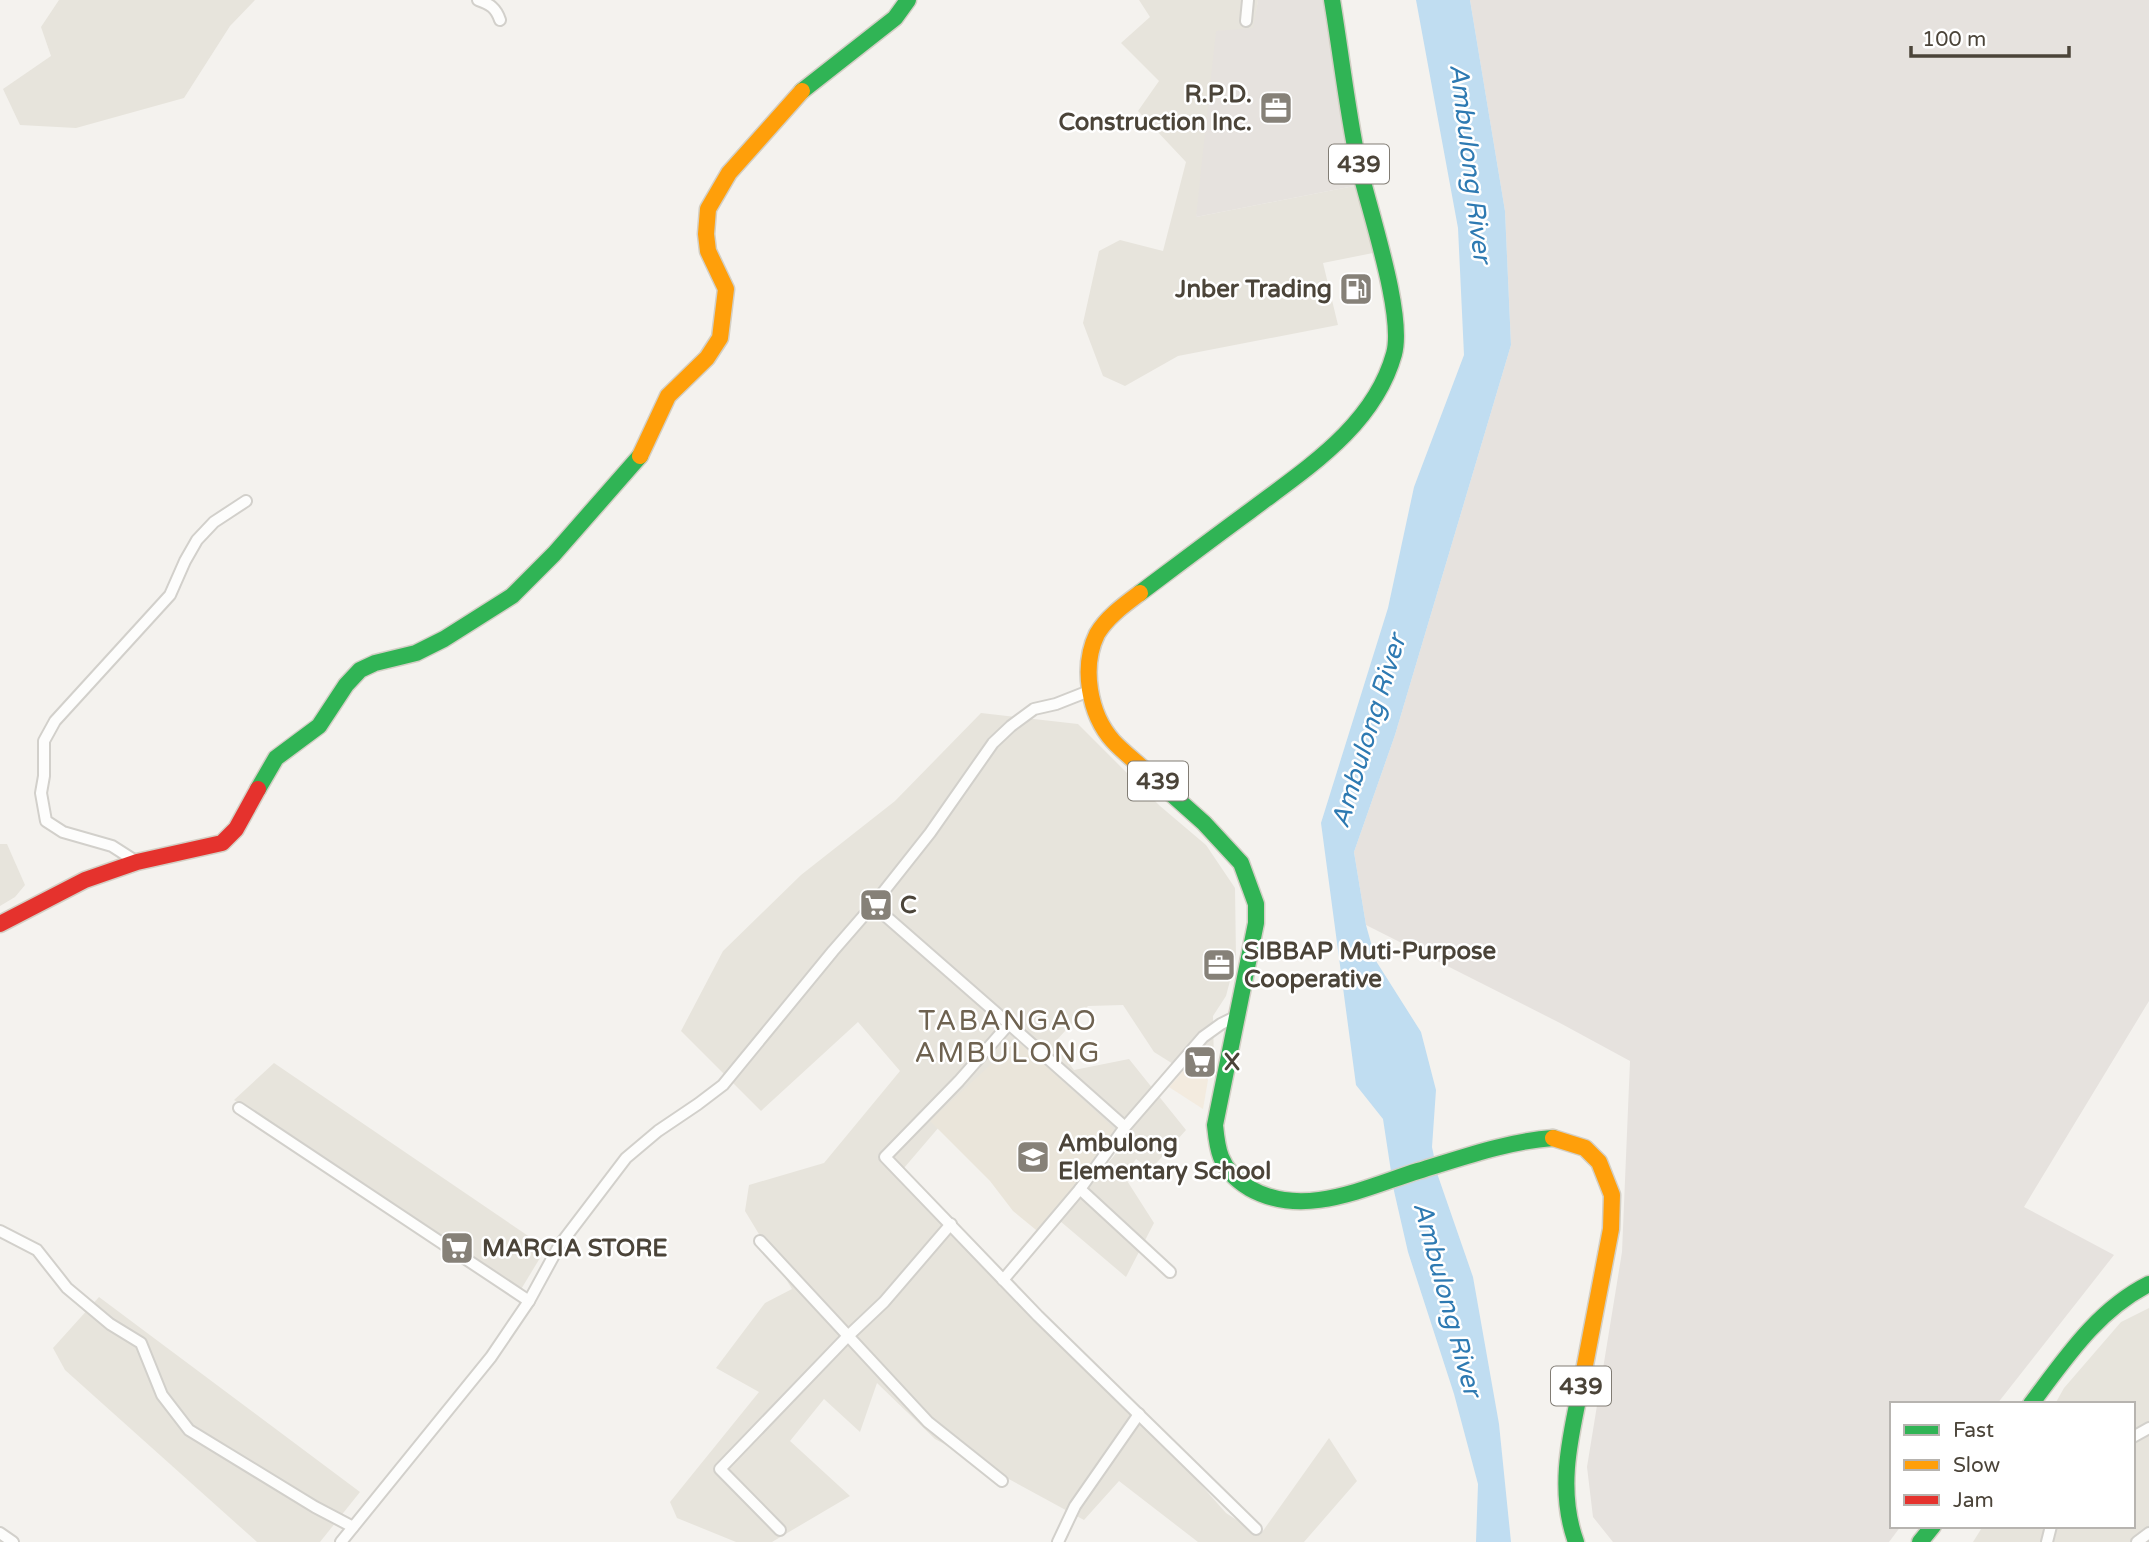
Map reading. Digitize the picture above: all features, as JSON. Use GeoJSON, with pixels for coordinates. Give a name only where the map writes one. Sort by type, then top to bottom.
{"type":"FeatureCollection","features":[{"type":"Feature","properties":{"kind":"main road"},"geometry":{"type":"LineString","coordinates":[[0,924],[85,880],[137,862],[222,842],[231,836],[276,758],[319,726],[346,685],[360,670],[375,663],[416,653],[487,614],[513,596],[639,458],[668,396],[707,358],[720,338],[726,289],[708,251],[706,234],[708,209],[729,173],[803,90],[895,18],[908,0]]}},
{"type":"Feature","properties":{"kind":"main road","name":"439"},"geometry":{"type":"LineString","coordinates":[[1332,0],[1358,161],[1396,325],[1395,351],[1376,396],[1345,436],[1311,465],[1152,583],[1107,620],[1098,632],[1091,652],[1089,691],[1093,708],[1112,740],[1204,822],[1241,863],[1256,904],[1256,923],[1216,1118],[1215,1139],[1225,1166],[1239,1182],[1256,1192],[1279,1200],[1303,1203],[1334,1199],[1448,1162],[1534,1140],[1553,1138],[1585,1148],[1599,1162],[1612,1195],[1611,1229],[1576,1409],[1566,1476],[1568,1520],[1576,1542]]}},
{"type":"Feature","properties":{"kind":"main road"},"geometry":{"type":"LineString","coordinates":[[2033,1402],[2107,1311],[2133,1290],[2149,1284]]}},
{"type":"Feature","properties":{"kind":"main road"},"geometry":{"type":"LineString","coordinates":[[1920,1542],[1931,1528]]}},
{"type":"Feature","properties":{"kind":"street"},"geometry":{"type":"LineString","coordinates":[[478,0],[488,3],[497,11],[500,20]]}},
{"type":"Feature","properties":{"kind":"street"},"geometry":{"type":"LineString","coordinates":[[1246,21],[1248,0]]}},
{"type":"Feature","properties":{"kind":"street"},"geometry":{"type":"LineString","coordinates":[[137,862],[112,846],[63,832],[46,821],[41,793],[44,741],[55,721],[170,595],[197,540],[214,522],[246,501]]}},
{"type":"Feature","properties":{"kind":"street"},"geometry":{"type":"LineString","coordinates":[[341,1542],[491,1357],[529,1301],[558,1246],[626,1158],[658,1131],[723,1085],[873,905],[930,832],[993,743],[1034,709],[1089,691]]}},
{"type":"Feature","properties":{"kind":"street"},"geometry":{"type":"LineString","coordinates":[[873,905],[1125,1127]]}},
{"type":"Feature","properties":{"kind":"street"},"geometry":{"type":"LineString","coordinates":[[1003,1280],[1080,1189],[1125,1127],[1203,1037],[1237,1016]]}},
{"type":"Feature","properties":{"kind":"street"},"geometry":{"type":"LineString","coordinates":[[1009,1024],[959,1081],[885,1157],[1003,1280],[1256,1529]]}},
{"type":"Feature","properties":{"kind":"street"},"geometry":{"type":"LineString","coordinates":[[239,1108],[529,1301]]}},
{"type":"Feature","properties":{"kind":"street"},"geometry":{"type":"LineString","coordinates":[[1080,1189],[1171,1272]]}},
{"type":"Feature","properties":{"kind":"street"},"geometry":{"type":"LineString","coordinates":[[780,1530],[720,1469],[847,1337],[884,1303],[951,1224]]}},
{"type":"Feature","properties":{"kind":"street"},"geometry":{"type":"LineString","coordinates":[[0,1231],[37,1251],[67,1288],[110,1324],[141,1343],[162,1395],[189,1430],[315,1507],[353,1527]]}},
{"type":"Feature","properties":{"kind":"street"},"geometry":{"type":"LineString","coordinates":[[760,1241],[928,1422],[1002,1481]]}},
{"type":"Feature","properties":{"kind":"street"},"geometry":{"type":"LineString","coordinates":[[1058,1542],[1075,1506],[1139,1414]]}},
{"type":"Feature","properties":{"kind":"street"},"geometry":{"type":"LineString","coordinates":[[0,1533],[13,1542]]}},
{"type":"Feature","properties":{"kind":"street"},"geometry":{"type":"LineString","coordinates":[[2137,1542],[2149,1533]]}},
{"type":"Feature","properties":{"kind":"shaded area"},"geometry":{"type":"Polygon","coordinates":[[[59,0],[255,0],[230,26],[184,98],[76,128],[20,125],[3,89],[51,56],[41,27],[59,0]]]}},
{"type":"Feature","properties":{"kind":"shaded area"},"geometry":{"type":"Polygon","coordinates":[[[1139,0],[1258,0],[1254,28],[1196,217],[1359,185],[1373,253],[1323,263],[1338,325],[1178,356],[1125,386],[1103,376],[1083,323],[1099,251],[1120,240],[1163,251],[1186,162],[1138,111],[1159,81],[1121,43],[1150,17],[1139,0]]]}},
{"type":"Feature","properties":{"kind":"shaded area","name":"R.P.D. Construction Inc."},"geometry":{"type":"Polygon","coordinates":[[[1258,0],[1325,0],[1359,185],[1196,217],[1216,31],[1253,28],[1258,0]]]}},
{"type":"Feature","properties":{"kind":"shaded area"},"geometry":{"type":"Polygon","coordinates":[[[1470,0],[2149,0],[2149,1001],[2024,1207],[2114,1255],[1999,1402],[1890,1402],[1890,1528],[1900,1528],[1889,1542],[1613,1542],[1593,1517],[1587,1467],[1622,1252],[1630,1061],[1366,925],[1354,852],[1395,735],[1511,345],[1505,211],[1470,0]]]}},
{"type":"Feature","properties":{"kind":"shaded area"},"geometry":{"type":"Polygon","coordinates":[[[981,713],[1078,724],[1160,806],[1206,845],[1235,888],[1236,958],[1226,996],[1213,1016],[1214,1066],[1205,1084],[1154,1052],[1123,1005],[1088,1006],[1054,1043],[1074,1070],[1129,1059],[1186,1130],[1151,1169],[1136,1159],[1124,1176],[1154,1223],[1126,1277],[1060,1221],[1123,1145],[1016,1037],[904,1168],[1137,1413],[1226,1513],[1260,1535],[1329,1438],[1357,1481],[1304,1542],[1198,1542],[1119,1481],[1084,1520],[935,1439],[877,1383],[860,1432],[824,1399],[790,1441],[850,1496],[772,1542],[736,1542],[677,1518],[670,1502],[759,1392],[716,1368],[765,1303],[792,1289],[745,1211],[749,1185],[824,1163],[900,1071],[858,1022],[761,1111],[681,1031],[723,951],[801,875],[895,801],[981,713]]]}},
{"type":"Feature","properties":{"kind":"shaded area"},"geometry":{"type":"Polygon","coordinates":[[[0,844],[7,844],[25,885],[15,897],[0,906],[0,844]]]}},
{"type":"Feature","properties":{"kind":"shaded area","name":"Ambulong Elementary School"},"geometry":{"type":"Polygon","coordinates":[[[1017,1040],[1117,1134],[1041,1234],[1013,1211],[990,1181],[930,1121],[1017,1040]]]}},
{"type":"Feature","properties":{"kind":"shaded area"},"geometry":{"type":"Polygon","coordinates":[[[274,1063],[546,1248],[520,1291],[234,1100],[274,1063]]]}},
{"type":"Feature","properties":{"kind":"shaded area"},"geometry":{"type":"Polygon","coordinates":[[[1188,1065],[1208,1080],[1203,1109],[1169,1087],[1188,1065]]]}},
{"type":"Feature","properties":{"kind":"shaded area"},"geometry":{"type":"Polygon","coordinates":[[[99,1297],[360,1492],[320,1542],[257,1542],[65,1370],[53,1348],[99,1297]]]}},
{"type":"Feature","properties":{"kind":"shaded area"},"geometry":{"type":"Polygon","coordinates":[[[2149,1308],[2149,1542],[1973,1542],[1982,1528],[2135,1528],[2135,1402],[2056,1402],[2064,1388],[2121,1322],[2149,1308]]]}},
{"type":"Feature","properties":{"kind":"water","name":"Ambulong River"},"geometry":{"type":"Polygon","coordinates":[[[1416,0],[1470,0],[1505,211],[1511,345],[1395,735],[1354,852],[1366,925],[1376,961],[1421,1032],[1436,1090],[1432,1147],[1438,1176],[1473,1277],[1499,1424],[1511,1542],[1476,1542],[1478,1484],[1454,1394],[1408,1252],[1394,1191],[1383,1119],[1356,1085],[1321,823],[1388,608],[1414,487],[1464,355],[1458,228],[1416,0]]]}},
{"type":"Feature","properties":{"kind":"traffic: fast"},"geometry":{"type":"LineString","coordinates":[[802,91],[895,18],[908,0]]}},
{"type":"Feature","properties":{"kind":"traffic: fast"},"geometry":{"type":"LineString","coordinates":[[1140,593],[1294,478],[1336,443],[1371,403],[1394,354],[1396,336],[1390,288],[1358,162],[1332,0]]}},
{"type":"Feature","properties":{"kind":"traffic: fast"},"geometry":{"type":"LineString","coordinates":[[258,789],[276,758],[319,726],[346,685],[360,670],[375,663],[416,653],[444,639],[512,596],[554,554],[640,456]]}},
{"type":"Feature","properties":{"kind":"traffic: fast"},"geometry":{"type":"LineString","coordinates":[[1149,774],[1204,823],[1241,863],[1256,904],[1256,923],[1215,1125],[1221,1157],[1236,1178],[1249,1188],[1270,1197],[1312,1201],[1355,1192],[1485,1151],[1553,1138]]}},
{"type":"Feature","properties":{"kind":"traffic: fast"},"geometry":{"type":"LineString","coordinates":[[2033,1402],[2083,1337],[2113,1307],[2149,1284]]}},
{"type":"Feature","properties":{"kind":"traffic: fast"},"geometry":{"type":"LineString","coordinates":[[1576,1542],[1570,1522],[1566,1484],[1581,1386]]}},
{"type":"Feature","properties":{"kind":"traffic: fast"},"geometry":{"type":"LineString","coordinates":[[1920,1542],[1931,1528]]}},
{"type":"Feature","properties":{"kind":"traffic: slow"},"geometry":{"type":"LineString","coordinates":[[640,456],[668,396],[707,358],[720,338],[726,289],[708,251],[708,209],[729,173],[802,91]]}},
{"type":"Feature","properties":{"kind":"traffic: slow"},"geometry":{"type":"LineString","coordinates":[[1140,593],[1111,617],[1097,634],[1089,661],[1089,675],[1093,704],[1105,730],[1113,741],[1149,774]]}},
{"type":"Feature","properties":{"kind":"traffic: slow"},"geometry":{"type":"LineString","coordinates":[[1553,1138],[1585,1148],[1599,1162],[1612,1195],[1611,1229],[1581,1386]]}},
{"type":"Feature","properties":{"kind":"traffic: jam"},"geometry":{"type":"LineString","coordinates":[[0,924],[85,880],[137,862],[222,843],[236,829],[258,789]]}},
{"type":"Feature","properties":{"kind":"place","name":"R.P.D. Construction Inc."},"geometry":{"type":"Point","coordinates":[1276,108]}},
{"type":"Feature","properties":{"kind":"place","name":"Jnber Trading"},"geometry":{"type":"Point","coordinates":[1356,289]}},
{"type":"Feature","properties":{"kind":"place","name":"C"},"geometry":{"type":"Point","coordinates":[876,905]}},
{"type":"Feature","properties":{"kind":"place","name":"SIBBAP Muti-Purpose Cooperative"},"geometry":{"type":"Point","coordinates":[1219,965]}},
{"type":"Feature","properties":{"kind":"place","name":"X"},"geometry":{"type":"Point","coordinates":[1200,1062]}},
{"type":"Feature","properties":{"kind":"place","name":"Ambulong Elementary School"},"geometry":{"type":"Point","coordinates":[1033,1157]}},
{"type":"Feature","properties":{"kind":"place","name":"MARCIA STORE"},"geometry":{"type":"Point","coordinates":[457,1248]}},
{"type":"Feature","properties":{"kind":"district","name":"TABANGAO AMBULONG"},"geometry":{"type":"Point","coordinates":[1008,1036]}}]}
